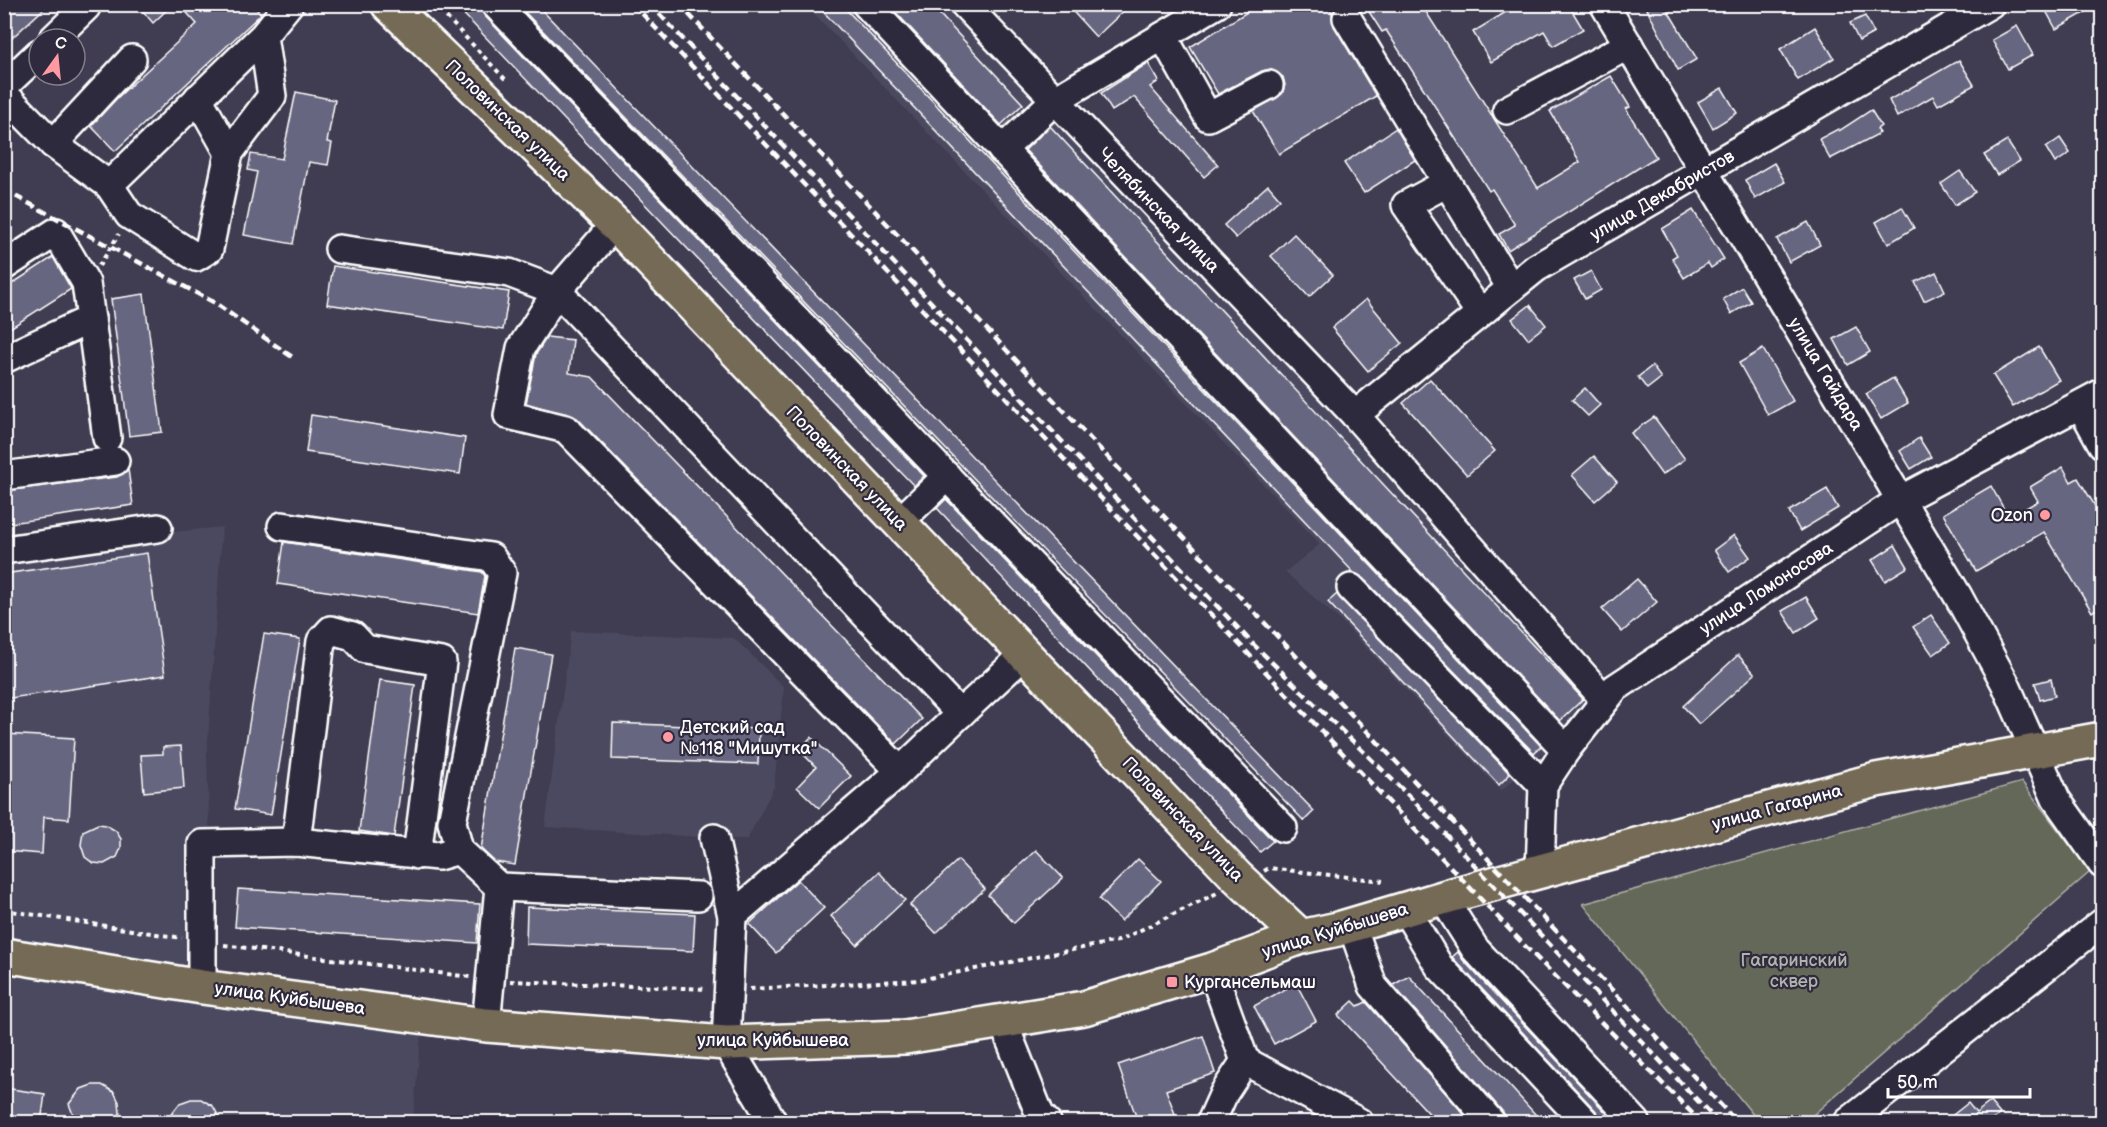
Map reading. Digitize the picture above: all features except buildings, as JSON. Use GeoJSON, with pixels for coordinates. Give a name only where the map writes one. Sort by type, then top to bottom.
{"type":"FeatureCollection","features":[{"type":"Feature","properties":{"kind":"main road","name":"Половинская улица"},"geometry":{"type":"LineString","coordinates":[[388,4],[615,224],[1242,881],[1301,937]]}},
{"type":"Feature","properties":{"kind":"main road","name":"улица Гагарина"},"geometry":{"type":"LineString","coordinates":[[1449,896],[1876,780],[2103,739]]}},
{"type":"Feature","properties":{"kind":"main road","name":"улица Куйбышева"},"geometry":{"type":"LineString","coordinates":[[4,955],[202,987],[486,1025],[726,1043],[905,1037],[1084,1008],[1212,970],[1301,937],[1352,926],[1449,896]]}},
{"type":"Feature","properties":{"kind":"street"},"geometry":{"type":"LineString","coordinates":[[495,4],[1283,828]]}},
{"type":"Feature","properties":{"kind":"street"},"geometry":{"type":"LineString","coordinates":[[866,4],[1566,750]]}},
{"type":"Feature","properties":{"kind":"street","name":"Челябинская улица"},"geometry":{"type":"LineString","coordinates":[[964,4],[1354,415],[1605,700]]}},
{"type":"Feature","properties":{"kind":"street"},"geometry":{"type":"LineString","coordinates":[[1002,150],[1055,100],[1217,4]]}},
{"type":"Feature","properties":{"kind":"street","name":"улица Гайдара"},"geometry":{"type":"LineString","coordinates":[[1604,4],[1958,596],[2005,683],[2056,799],[2103,864]]}},
{"type":"Feature","properties":{"kind":"street","name":"улица Декабристов"},"geometry":{"type":"LineString","coordinates":[[1354,415],[1536,268],[1990,4]]}},
{"type":"Feature","properties":{"kind":"street"},"geometry":{"type":"LineString","coordinates":[[109,185],[263,36],[287,6]]}},
{"type":"Feature","properties":{"kind":"street"},"geometry":{"type":"LineString","coordinates":[[65,27],[86,7]]}},
{"type":"Feature","properties":{"kind":"street"},"geometry":{"type":"LineString","coordinates":[[1347,18],[1511,288]]}},
{"type":"Feature","properties":{"kind":"street"},"geometry":{"type":"LineString","coordinates":[[4,94],[53,144],[109,185],[129,215],[196,257],[209,249],[229,153],[272,96],[263,36]]}},
{"type":"Feature","properties":{"kind":"street"},"geometry":{"type":"LineString","coordinates":[[1163,36],[1208,117],[1269,85]]}},
{"type":"Feature","properties":{"kind":"street"},"geometry":{"type":"LineString","coordinates":[[1507,110],[1629,45]]}},
{"type":"Feature","properties":{"kind":"street"},"geometry":{"type":"LineString","coordinates":[[53,144],[132,59]]}},
{"type":"Feature","properties":{"kind":"street"},"geometry":{"type":"LineString","coordinates":[[4,86],[27,64]]}},
{"type":"Feature","properties":{"kind":"street"},"geometry":{"type":"LineString","coordinates":[[198,98],[229,153]]}},
{"type":"Feature","properties":{"kind":"street"},"geometry":{"type":"LineString","coordinates":[[1447,183],[1406,205],[1480,313]]}},
{"type":"Feature","properties":{"kind":"street"},"geometry":{"type":"LineString","coordinates":[[615,224],[557,291],[521,348],[508,415],[566,429],[900,771]]}},
{"type":"Feature","properties":{"kind":"street"},"geometry":{"type":"LineString","coordinates":[[4,266],[56,232],[86,283],[111,450],[4,476]]}},
{"type":"Feature","properties":{"kind":"street"},"geometry":{"type":"LineString","coordinates":[[339,249],[509,273],[557,291],[960,714]]}},
{"type":"Feature","properties":{"kind":"street"},"geometry":{"type":"LineString","coordinates":[[4,358],[91,319]]}},
{"type":"Feature","properties":{"kind":"street"},"geometry":{"type":"LineString","coordinates":[[2092,399],[2103,444]]}},
{"type":"Feature","properties":{"kind":"street","name":"улица Ломоносова"},"geometry":{"type":"LineString","coordinates":[[1543,785],[1566,750],[1615,688],[1900,500],[2092,399]]}},
{"type":"Feature","properties":{"kind":"street"},"geometry":{"type":"LineString","coordinates":[[898,522],[947,476]]}},
{"type":"Feature","properties":{"kind":"street"},"geometry":{"type":"LineString","coordinates":[[282,526],[491,557],[501,573],[452,822],[459,850],[499,887],[698,896]]}},
{"type":"Feature","properties":{"kind":"street"},"geometry":{"type":"LineString","coordinates":[[4,550],[158,528]]}},
{"type":"Feature","properties":{"kind":"street"},"geometry":{"type":"LineString","coordinates":[[1351,588],[1543,785],[1540,872]]}},
{"type":"Feature","properties":{"kind":"street"},"geometry":{"type":"LineString","coordinates":[[296,842],[321,641],[331,630],[353,636],[365,649],[442,662],[417,855]]}},
{"type":"Feature","properties":{"kind":"street"},"geometry":{"type":"LineString","coordinates":[[732,916],[900,771],[1025,654]]}},
{"type":"Feature","properties":{"kind":"street"},"geometry":{"type":"LineString","coordinates":[[714,838],[732,916],[726,1043],[773,1122]]}},
{"type":"Feature","properties":{"kind":"street"},"geometry":{"type":"LineString","coordinates":[[202,987],[202,844],[296,842],[438,856],[459,850]]}},
{"type":"Feature","properties":{"kind":"street"},"geometry":{"type":"LineString","coordinates":[[486,1025],[499,887]]}},
{"type":"Feature","properties":{"kind":"street"},"geometry":{"type":"LineString","coordinates":[[1449,896],[1475,949],[1636,1122]]}},
{"type":"Feature","properties":{"kind":"street"},"geometry":{"type":"LineString","coordinates":[[1405,909],[1439,966],[1585,1122]]}},
{"type":"Feature","properties":{"kind":"street"},"geometry":{"type":"LineString","coordinates":[[1848,1122],[2103,924]]}},
{"type":"Feature","properties":{"kind":"street"},"geometry":{"type":"LineString","coordinates":[[1352,926],[1373,986],[1491,1122]]}},
{"type":"Feature","properties":{"kind":"street"},"geometry":{"type":"LineString","coordinates":[[1212,970],[1245,1060],[1359,1122]]}},
{"type":"Feature","properties":{"kind":"street"},"geometry":{"type":"LineString","coordinates":[[1003,1022],[1040,1115],[1047,1122]]}},
{"type":"Feature","properties":{"kind":"street"},"geometry":{"type":"LineString","coordinates":[[1211,1122],[1224,1093],[1245,1060]]}},
{"type":"Feature","properties":{"kind":"path"},"geometry":{"type":"LineString","coordinates":[[222,945],[490,980],[729,990],[919,980],[1118,941],[1269,868],[1383,881]]}},
{"type":"Feature","properties":{"kind":"path"},"geometry":{"type":"LineString","coordinates":[[4,910],[187,939]]}},
{"type":"Feature","properties":{"kind":"shaded area"},"geometry":{"type":"Polygon","coordinates":[[[806,5],[954,5],[1608,696],[1501,791],[1343,623],[1285,572],[1320,544],[806,5]]]}},
{"type":"Feature","properties":{"kind":"shaded area"},"geometry":{"type":"Polygon","coordinates":[[[222,527],[207,755],[214,970],[5,940],[4,549],[222,527]]]}},
{"type":"Feature","properties":{"kind":"shaded area","name":"Детский сад №118 \"Мишутка\""},"geometry":{"type":"Polygon","coordinates":[[[571,631],[734,638],[784,687],[774,787],[747,840],[545,827],[571,631]]]}},
{"type":"Feature","properties":{"kind":"shaded area"},"geometry":{"type":"Polygon","coordinates":[[[5,971],[421,1033],[413,1122],[5,1122],[5,971]]]}},
{"type":"Feature","properties":{"kind":"green space","name":"Гагаринский сквер"},"geometry":{"type":"Polygon","coordinates":[[[2022,782],[2090,872],[1805,1122],[1759,1122],[1583,904],[2022,782]]]}},
{"type":"Feature","properties":{"kind":"railway"},"geometry":{"type":"LineString","coordinates":[[633,4],[1529,950],[1701,1122]]}},
{"type":"Feature","properties":{"kind":"railway"},"geometry":{"type":"LineString","coordinates":[[650,4],[1252,643],[1409,796],[1718,1122]]}},
{"type":"Feature","properties":{"kind":"railway"},"geometry":{"type":"LineString","coordinates":[[679,4],[1737,1122]]}},
{"type":"Feature","properties":{"kind":"railway"},"geometry":{"type":"LineString","coordinates":[[4,190],[215,303],[295,359]]}},
{"type":"Feature","properties":{"kind":"place","name":"Ozon"},"geometry":{"type":"Point","coordinates":[2045,515]}},
{"type":"Feature","properties":{"kind":"place","name":"Детский сад №118 \"Мишутка\""},"geometry":{"type":"Point","coordinates":[668,737]}},
{"type":"Feature","properties":{"kind":"place","name":"Кургансельмаш"},"geometry":{"type":"Point","coordinates":[1172,982]}}]}
